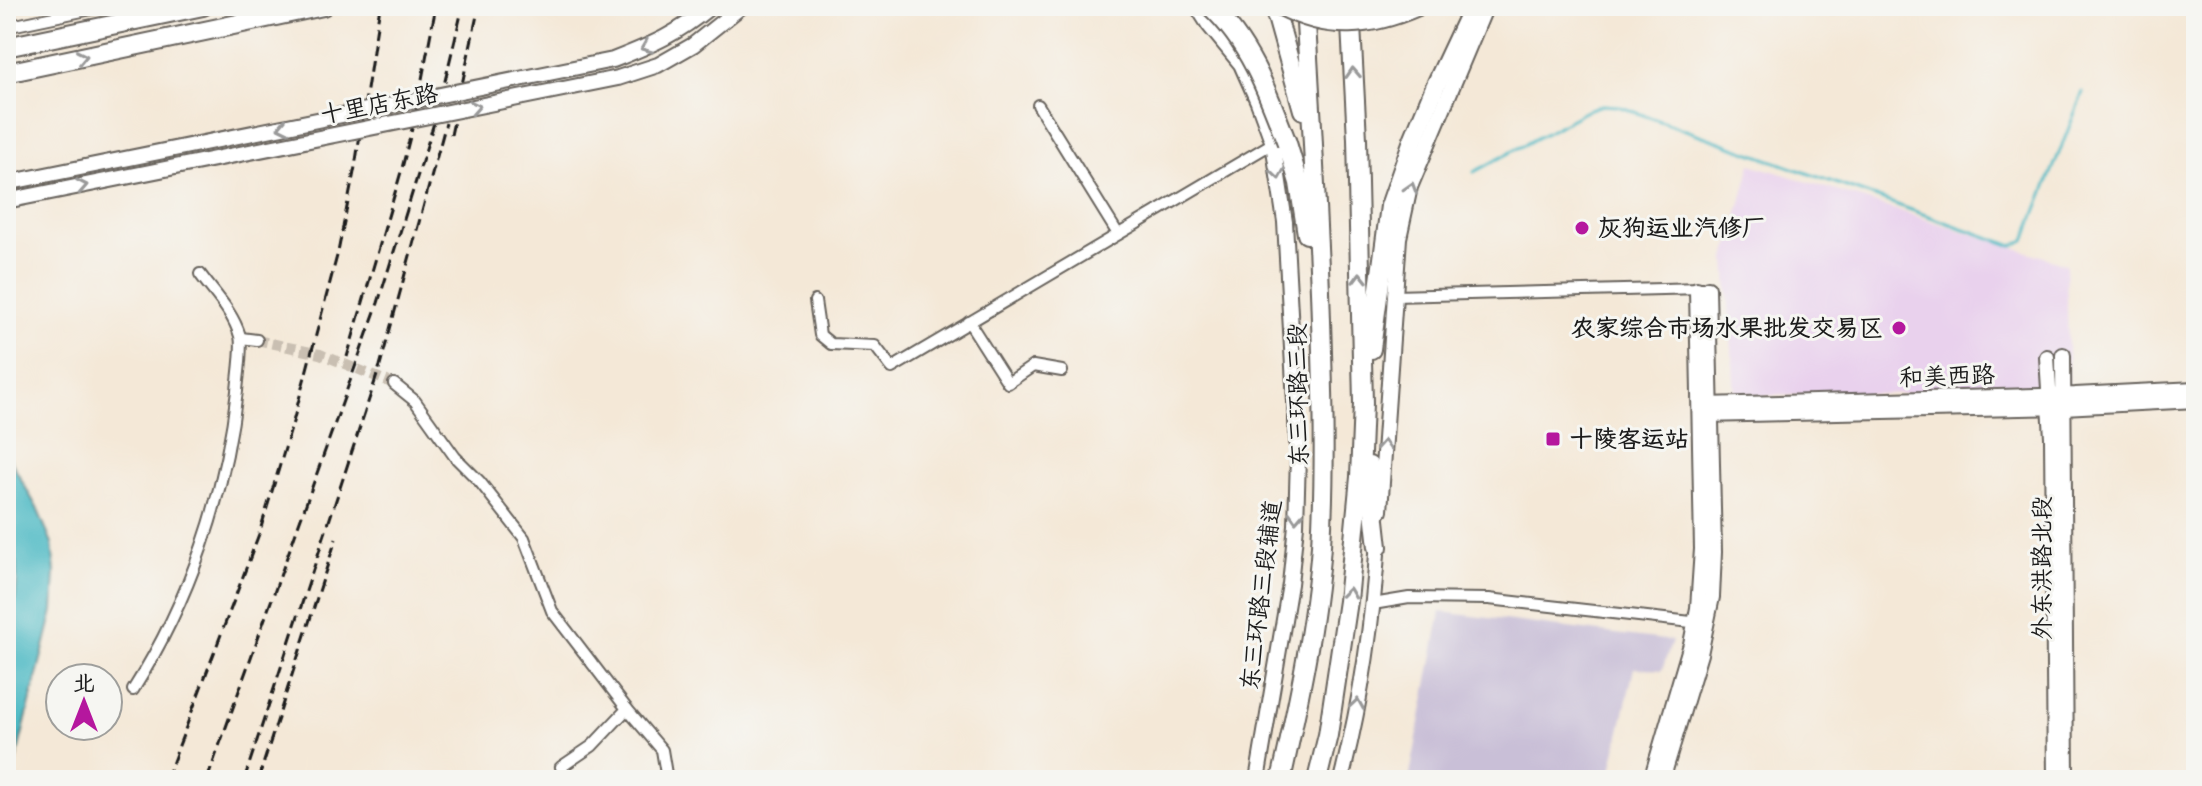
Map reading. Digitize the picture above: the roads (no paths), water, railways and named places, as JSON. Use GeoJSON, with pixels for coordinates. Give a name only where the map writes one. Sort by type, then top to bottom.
{"type":"FeatureCollection","features":[{"type":"Feature","properties":{"kind":"highway"},"geometry":{"type":"LineString","coordinates":[[6,47],[203,6]]}},
{"type":"Feature","properties":{"kind":"highway"},"geometry":{"type":"LineString","coordinates":[[6,73],[323,6]]}},
{"type":"Feature","properties":{"kind":"highway"},"geometry":{"type":"LineString","coordinates":[[1272,6],[1293,71],[1314,159]]}},
{"type":"Feature","properties":{"kind":"highway"},"geometry":{"type":"LineString","coordinates":[[1281,6],[1311,19],[1341,24],[1394,17],[1418,6]]}},
{"type":"Feature","properties":{"kind":"highway","name":"东三环路三段"},"geometry":{"type":"LineString","coordinates":[[1281,780],[1316,595],[1321,534],[1325,404],[1305,6]]}},
{"type":"Feature","properties":{"kind":"highway"},"geometry":{"type":"LineString","coordinates":[[1317,780],[1328,735],[1349,587],[1360,477],[1363,403],[1357,139],[1350,6]]}},
{"type":"Feature","properties":{"kind":"highway"},"geometry":{"type":"LineString","coordinates":[[1378,547],[1363,403],[1390,206],[1413,140],[1473,6]]}},
{"type":"Feature","properties":{"kind":"highway"},"geometry":{"type":"LineString","coordinates":[[1206,8],[1246,49],[1266,88],[1280,143],[1299,183],[1306,222],[1312,323],[1325,404]]}},
{"type":"Feature","properties":{"kind":"street"},"geometry":{"type":"LineString","coordinates":[[6,27],[106,6]]}},
{"type":"Feature","properties":{"kind":"street","name":"十里店东路"},"geometry":{"type":"LineString","coordinates":[[6,183],[613,60],[656,43],[687,26],[711,6]]}},
{"type":"Feature","properties":{"kind":"street","name":"十里店东路"},"geometry":{"type":"LineString","coordinates":[[6,201],[618,78],[658,65],[693,45],[742,6]]}},
{"type":"Feature","properties":{"kind":"street"},"geometry":{"type":"LineString","coordinates":[[1341,780],[1351,739],[1373,604],[1399,238],[1410,187],[1486,6]]}},
{"type":"Feature","properties":{"kind":"street"},"geometry":{"type":"LineString","coordinates":[[1038,105],[1118,234]]}},
{"type":"Feature","properties":{"kind":"street"},"geometry":{"type":"LineString","coordinates":[[815,301],[820,335],[831,344],[875,346],[892,368],[1118,234],[1280,143]]}},
{"type":"Feature","properties":{"kind":"street","name":"东三环路三段辅道"},"geometry":{"type":"LineString","coordinates":[[1257,780],[1290,584],[1296,525],[1298,457],[1280,143]]}},
{"type":"Feature","properties":{"kind":"street"},"geometry":{"type":"LineString","coordinates":[[133,690],[155,656],[194,574],[223,475],[233,421],[241,338],[226,309],[200,274]]}},
{"type":"Feature","properties":{"kind":"street"},"geometry":{"type":"LineString","coordinates":[[1394,296],[1703,288],[1703,412],[1714,552],[1712,597],[1691,644],[1651,780]]}},
{"type":"Feature","properties":{"kind":"street"},"geometry":{"type":"LineString","coordinates":[[969,322],[1008,383],[1033,366],[1062,371]]}},
{"type":"Feature","properties":{"kind":"street"},"geometry":{"type":"LineString","coordinates":[[241,338],[257,340]]}},
{"type":"Feature","properties":{"kind":"street","name":"外东洪路北段"},"geometry":{"type":"LineString","coordinates":[[2055,356],[2066,780]]}},
{"type":"Feature","properties":{"kind":"street"},"geometry":{"type":"LineString","coordinates":[[394,384],[415,401],[455,457],[480,482],[524,538],[552,611],[662,750],[667,780]]}},
{"type":"Feature","properties":{"kind":"street","name":"和美西路"},"geometry":{"type":"LineString","coordinates":[[2056,401],[2196,389]]}},
{"type":"Feature","properties":{"kind":"street","name":"和美西路"},"geometry":{"type":"LineString","coordinates":[[1703,412],[2056,401],[2196,400]]}},
{"type":"Feature","properties":{"kind":"street","name":"外东洪路北段"},"geometry":{"type":"LineString","coordinates":[[2055,780],[2052,437],[2056,401]]}},
{"type":"Feature","properties":{"kind":"street"},"geometry":{"type":"LineString","coordinates":[[1373,604],[1409,598],[1489,599],[1701,623]]}},
{"type":"Feature","properties":{"kind":"street"},"geometry":{"type":"LineString","coordinates":[[1662,780],[1700,654],[1701,623]]}},
{"type":"Feature","properties":{"kind":"street"},"geometry":{"type":"LineString","coordinates":[[566,780],[561,767],[592,746],[627,709]]}},
{"type":"Feature","properties":{"kind":"water"},"geometry":{"type":"Polygon","coordinates":[[[6,452],[37,508],[52,543],[55,572],[53,611],[11,780],[6,780],[6,641],[17,580],[16,560],[6,534],[6,452]]]}},
{"type":"Feature","properties":{"kind":"waterway"},"geometry":{"type":"LineString","coordinates":[[1474,172],[1590,109],[1602,105],[1618,106],[2013,246],[2025,240],[2083,92]]}},
{"type":"Feature","properties":{"kind":"tunnel"},"geometry":{"type":"LineString","coordinates":[[257,340],[320,354],[394,384]]}},
{"type":"Feature","properties":{"kind":"railway"},"geometry":{"type":"LineString","coordinates":[[166,780],[259,534],[293,422],[338,252],[355,167],[380,6]]}},
{"type":"Feature","properties":{"kind":"railway"},"geometry":{"type":"LineString","coordinates":[[347,357],[414,121],[436,6]]}},
{"type":"Feature","properties":{"kind":"railway"},"geometry":{"type":"LineString","coordinates":[[207,780],[378,303],[438,110],[463,6]]}},
{"type":"Feature","properties":{"kind":"railway"},"geometry":{"type":"LineString","coordinates":[[451,135],[479,6]]}},
{"type":"Feature","properties":{"kind":"railway"},"geometry":{"type":"LineString","coordinates":[[244,780],[380,366],[446,123]]}},
{"type":"Feature","properties":{"kind":"railway"},"geometry":{"type":"LineString","coordinates":[[258,780],[336,539]]}},
{"type":"Feature","properties":{"kind":"place","name":"灰狗运业汽修厂"},"geometry":{"type":"Point","coordinates":[1582,228]}},
{"type":"Feature","properties":{"kind":"place","name":"农家综合市场水果批发交易区"},"geometry":{"type":"Point","coordinates":[1899,328]}},
{"type":"Feature","properties":{"kind":"place","name":"十陵客运站"},"geometry":{"type":"Point","coordinates":[1553,439]}}]}
